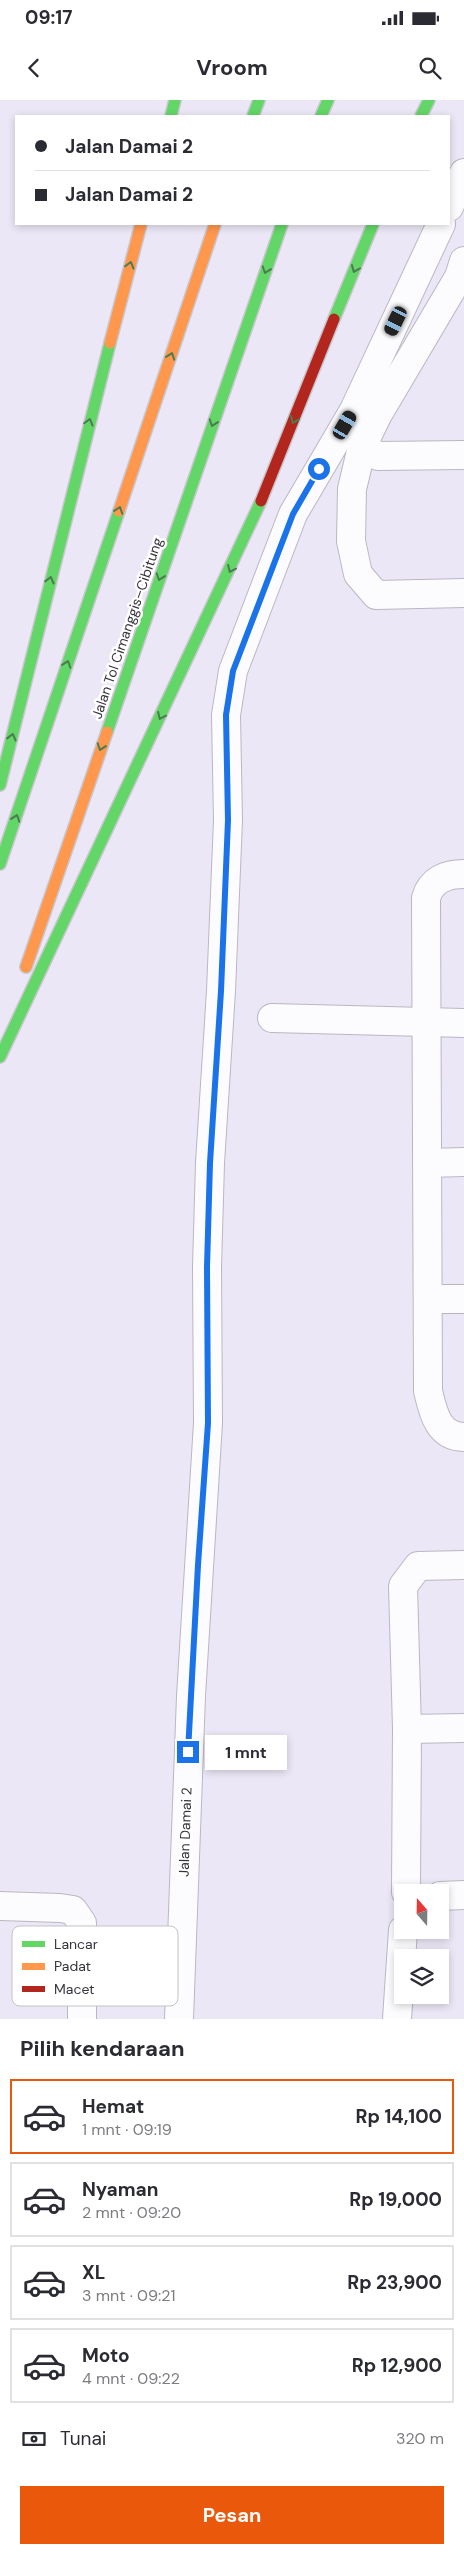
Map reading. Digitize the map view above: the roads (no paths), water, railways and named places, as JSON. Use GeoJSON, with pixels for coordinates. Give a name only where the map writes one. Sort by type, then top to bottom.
{"type":"FeatureCollection","features":[{"type":"Feature","properties":{"kind":"highway"},"geometry":{"type":"LineString","coordinates":[[171,115],[175,100]]}},
{"type":"Feature","properties":{"kind":"highway"},"geometry":{"type":"LineString","coordinates":[[253,115],[259,100]]}},
{"type":"Feature","properties":{"kind":"highway"},"geometry":{"type":"LineString","coordinates":[[321,115],[328,100]]}},
{"type":"Feature","properties":{"kind":"highway"},"geometry":{"type":"LineString","coordinates":[[422,115],[429,100]]}},
{"type":"Feature","properties":{"kind":"highway"},"geometry":{"type":"LineString","coordinates":[[0,785],[74,481],[141,225]]}},
{"type":"Feature","properties":{"kind":"highway"},"geometry":{"type":"LineString","coordinates":[[0,864],[216,225]]}},
{"type":"Feature","properties":{"kind":"highway","name":"Jalan Tol Cimanggis–Cibitung"},"geometry":{"type":"LineString","coordinates":[[23,976],[282,225]]}},
{"type":"Feature","properties":{"kind":"highway"},"geometry":{"type":"LineString","coordinates":[[0,1057],[249,530],[373,225]]}},
{"type":"Feature","properties":{"kind":"highway"},"geometry":{"type":"LineString","coordinates":[[0,1042],[16,995]]}},
{"type":"Feature","properties":{"kind":"street"},"geometry":{"type":"LineString","coordinates":[[450,204],[464,173]]}},
{"type":"Feature","properties":{"kind":"street","name":"Jalan Damai 2"},"geometry":{"type":"LineString","coordinates":[[179,2019],[190,1696],[208,1423],[207,1267],[210,1163],[221,991],[228,820],[226,715],[233,671],[293,514],[354,410],[441,225]]}},
{"type":"Feature","properties":{"kind":"street"},"geometry":{"type":"LineString","coordinates":[[464,262],[451,312],[378,414],[362,447],[352,489],[351,541],[358,574],[376,595],[464,593]]}},
{"type":"Feature","properties":{"kind":"street"},"geometry":{"type":"LineString","coordinates":[[362,447],[378,456],[464,455]]}},
{"type":"Feature","properties":{"kind":"street"},"geometry":{"type":"LineString","coordinates":[[464,874],[451,874],[435,882],[429,888],[426,898],[428,1391],[433,1416],[442,1428],[456,1437],[464,1436]]}},
{"type":"Feature","properties":{"kind":"street"},"geometry":{"type":"LineString","coordinates":[[272,1018],[464,1023]]}},
{"type":"Feature","properties":{"kind":"street"},"geometry":{"type":"LineString","coordinates":[[427,1163],[464,1162]]}},
{"type":"Feature","properties":{"kind":"street"},"geometry":{"type":"LineString","coordinates":[[428,1299],[464,1299]]}},
{"type":"Feature","properties":{"kind":"street"},"geometry":{"type":"LineString","coordinates":[[406,1884],[407,1729],[403,1586],[418,1566],[464,1565]]}},
{"type":"Feature","properties":{"kind":"street"},"geometry":{"type":"LineString","coordinates":[[407,1729],[464,1728]]}},
{"type":"Feature","properties":{"kind":"street"},"geometry":{"type":"LineString","coordinates":[[449,1896],[464,1895]]}},
{"type":"Feature","properties":{"kind":"street"},"geometry":{"type":"LineString","coordinates":[[0,1906],[73,1910],[82,1926]]}},
{"type":"Feature","properties":{"kind":"street"},"geometry":{"type":"LineString","coordinates":[[397,2019],[402,1939]]}},
{"type":"Feature","properties":{"kind":"street"},"geometry":{"type":"LineString","coordinates":[[82,2006],[82,2019]]}}]}
